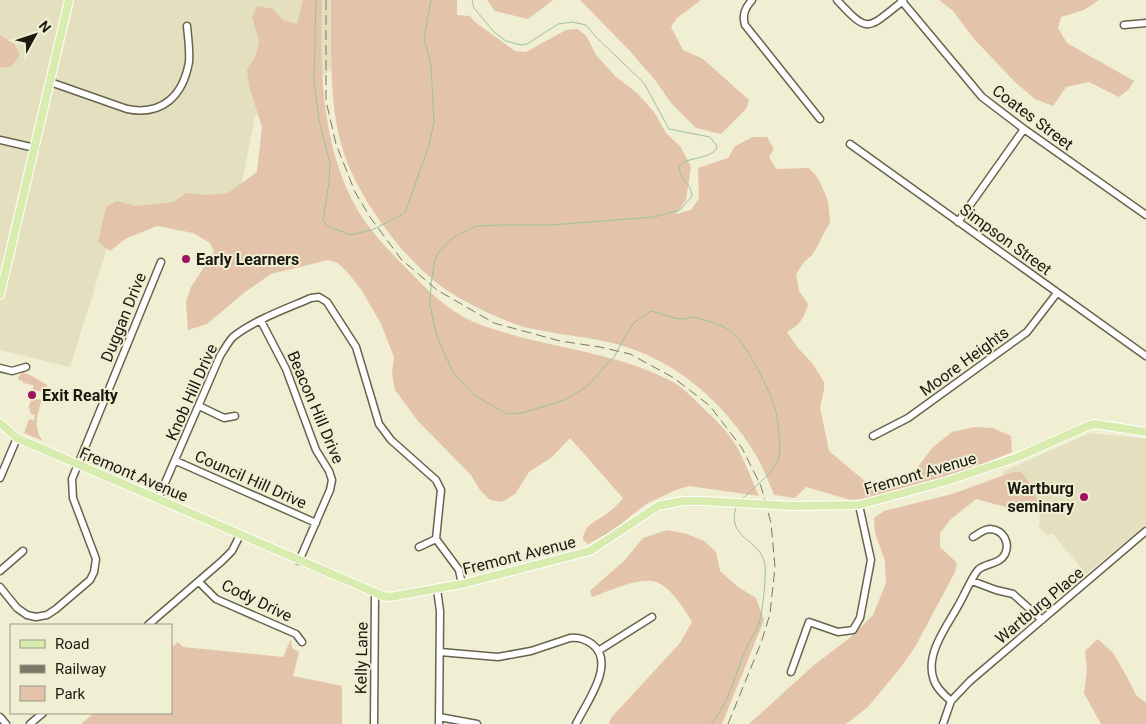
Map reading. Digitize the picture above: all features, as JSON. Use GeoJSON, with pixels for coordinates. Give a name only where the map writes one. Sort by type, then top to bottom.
{"type":"FeatureCollection","features":[{"type":"Feature","properties":{"kind":"main road"},"geometry":{"type":"LineString","coordinates":[[0,295],[69,0]]}},
{"type":"Feature","properties":{"kind":"main road","name":"Fremont Avenue"},"geometry":{"type":"LineString","coordinates":[[0,423],[17,438],[383,596],[397,596],[462,584],[590,551],[658,506],[682,501],[792,506],[860,505],[948,481],[1018,457],[1090,425],[1095,424],[1146,432]]}},
{"type":"Feature","properties":{"kind":"street"},"geometry":{"type":"LineString","coordinates":[[752,0],[744,13],[745,25],[820,119]]}},
{"type":"Feature","properties":{"kind":"street"},"geometry":{"type":"LineString","coordinates":[[837,0],[855,19],[869,25],[876,23],[902,1]]}},
{"type":"Feature","properties":{"kind":"street","name":"Coates Street"},"geometry":{"type":"LineString","coordinates":[[902,1],[982,96],[1024,129],[1146,215]]}},
{"type":"Feature","properties":{"kind":"street"},"geometry":{"type":"LineString","coordinates":[[1124,25],[1146,23]]}},
{"type":"Feature","properties":{"kind":"street"},"geometry":{"type":"LineString","coordinates":[[50,82],[138,112],[165,105],[175,96],[182,85],[188,62],[187,26]]}},
{"type":"Feature","properties":{"kind":"street"},"geometry":{"type":"LineString","coordinates":[[958,222],[1024,129]]}},
{"type":"Feature","properties":{"kind":"street"},"geometry":{"type":"LineString","coordinates":[[0,140],[35,148]]}},
{"type":"Feature","properties":{"kind":"street","name":"Simpson Street"},"geometry":{"type":"LineString","coordinates":[[850,144],[1146,356]]}},
{"type":"Feature","properties":{"kind":"street","name":"Duggan Drive"},"geometry":{"type":"LineString","coordinates":[[0,587],[17,608],[27,615],[36,617],[47,615],[56,609],[90,580],[94,572],[96,559],[73,498],[72,479],[161,262]]}},
{"type":"Feature","properties":{"kind":"street","name":"Moore Heights"},"geometry":{"type":"LineString","coordinates":[[873,436],[908,418],[1027,332],[1057,293]]}},
{"type":"Feature","properties":{"kind":"street","name":"Knob Hill Drive"},"geometry":{"type":"LineString","coordinates":[[158,499],[220,356],[232,338],[245,328],[261,320],[311,298],[319,297],[327,302],[356,347],[378,424],[391,440],[436,480],[441,490],[436,539]]}},
{"type":"Feature","properties":{"kind":"street","name":"Beacon Hill Drive"},"geometry":{"type":"LineString","coordinates":[[261,320],[286,369],[316,450],[329,471],[332,480],[330,490],[299,561]]}},
{"type":"Feature","properties":{"kind":"street"},"geometry":{"type":"LineString","coordinates":[[0,368],[12,371],[26,367]]}},
{"type":"Feature","properties":{"kind":"street"},"geometry":{"type":"LineString","coordinates":[[199,406],[224,418],[235,416]]}},
{"type":"Feature","properties":{"kind":"street"},"geometry":{"type":"LineString","coordinates":[[0,478],[17,438]]}},
{"type":"Feature","properties":{"kind":"street","name":"Council Hill Drive"},"geometry":{"type":"LineString","coordinates":[[176,461],[316,523]]}},
{"type":"Feature","properties":{"kind":"street"},"geometry":{"type":"LineString","coordinates":[[791,672],[809,622],[838,632],[853,630],[860,618],[871,560],[860,505]]}},
{"type":"Feature","properties":{"kind":"street"},"geometry":{"type":"LineString","coordinates":[[943,724],[951,701],[940,690],[933,677],[932,659],[946,627],[978,570],[1000,560],[1004,556],[1007,547],[1007,542],[1003,535],[991,529],[985,530],[973,537]]}},
{"type":"Feature","properties":{"kind":"street","name":"Wartburg Place"},"geometry":{"type":"LineString","coordinates":[[951,701],[970,681],[1146,531]]}},
{"type":"Feature","properties":{"kind":"street"},"geometry":{"type":"LineString","coordinates":[[149,624],[232,551],[240,535]]}},
{"type":"Feature","properties":{"kind":"street"},"geometry":{"type":"LineString","coordinates":[[419,547],[436,539],[459,570],[462,584]]}},
{"type":"Feature","properties":{"kind":"street"},"geometry":{"type":"LineString","coordinates":[[0,571],[24,551]]}},
{"type":"Feature","properties":{"kind":"street"},"geometry":{"type":"LineString","coordinates":[[972,580],[996,590],[1013,594],[1042,620]]}},
{"type":"Feature","properties":{"kind":"street","name":"Cody Drive"},"geometry":{"type":"LineString","coordinates":[[199,582],[216,600],[296,634],[302,642]]}},
{"type":"Feature","properties":{"kind":"street"},"geometry":{"type":"LineString","coordinates":[[437,589],[440,611],[439,724]]}},
{"type":"Feature","properties":{"kind":"street","name":"Kelly Lane"},"geometry":{"type":"LineString","coordinates":[[374,724],[376,593]]}},
{"type":"Feature","properties":{"kind":"street"},"geometry":{"type":"LineString","coordinates":[[598,650],[652,617]]}},
{"type":"Feature","properties":{"kind":"street"},"geometry":{"type":"LineString","coordinates":[[440,652],[498,657],[525,652],[576,637],[590,642],[598,650],[603,662],[602,672],[576,724]]}},
{"type":"Feature","properties":{"kind":"street"},"geometry":{"type":"LineString","coordinates":[[30,724],[43,714]]}},
{"type":"Feature","properties":{"kind":"street"},"geometry":{"type":"LineString","coordinates":[[439,716],[477,724]]}},
{"type":"Feature","properties":{"kind":"street"},"geometry":{"type":"LineString","coordinates":[[0,717],[6,724]]}},
{"type":"Feature","properties":{"kind":"shaded area"},"geometry":{"type":"Polygon","coordinates":[[[0,0],[336,0],[333,69],[255,116],[232,234],[118,213],[70,367],[0,350],[0,0]]]}},
{"type":"Feature","properties":{"kind":"shaded area","name":"Wartburg seminary"},"geometry":{"type":"Polygon","coordinates":[[[1090,433],[1146,439],[1146,525],[1086,574],[1053,534],[1046,535],[1038,526],[1041,518],[1002,472],[1090,433]]]}},
{"type":"Feature","properties":{"kind":"green space"},"geometry":{"type":"Polygon","coordinates":[[[303,0],[322,0],[322,54],[325,107],[336,159],[357,209],[368,226],[387,248],[431,293],[457,313],[476,323],[524,338],[624,362],[648,370],[676,384],[693,398],[729,435],[742,456],[759,496],[689,486],[646,504],[612,531],[588,544],[583,540],[586,529],[623,498],[570,438],[552,457],[529,472],[515,494],[502,502],[490,500],[480,490],[471,475],[418,421],[395,390],[392,373],[394,357],[381,324],[362,291],[338,263],[328,260],[271,274],[245,292],[207,324],[188,330],[186,302],[191,287],[214,252],[210,243],[193,233],[157,226],[125,239],[110,251],[98,242],[106,207],[117,201],[136,206],[174,202],[186,193],[206,195],[228,193],[257,172],[262,127],[249,86],[247,70],[256,55],[259,41],[252,17],[257,6],[273,9],[283,20],[297,24],[303,0]]]}},
{"type":"Feature","properties":{"kind":"green space"},"geometry":{"type":"Polygon","coordinates":[[[331,0],[457,0],[457,15],[470,16],[475,22],[515,51],[526,52],[566,30],[578,29],[587,37],[596,55],[615,76],[637,93],[654,112],[666,133],[680,146],[691,167],[686,200],[676,214],[691,210],[699,198],[698,168],[728,158],[735,146],[753,137],[767,137],[774,149],[769,157],[776,169],[809,168],[818,178],[828,201],[830,222],[813,254],[804,262],[796,274],[799,291],[808,304],[798,324],[787,332],[812,363],[824,382],[820,407],[829,451],[865,481],[887,481],[904,477],[918,467],[932,448],[952,432],[975,427],[993,428],[1011,436],[1012,452],[969,470],[902,491],[863,499],[851,500],[806,487],[795,498],[774,495],[757,457],[745,438],[715,402],[679,373],[638,351],[616,344],[523,327],[466,302],[448,291],[432,279],[400,247],[372,209],[350,169],[338,132],[335,114],[332,76],[331,0]]]}},
{"type":"Feature","properties":{"kind":"green space"},"geometry":{"type":"Polygon","coordinates":[[[487,0],[553,0],[528,19],[495,11],[487,0]]]}},
{"type":"Feature","properties":{"kind":"green space"},"geometry":{"type":"Polygon","coordinates":[[[580,0],[701,0],[677,18],[671,27],[683,50],[703,59],[749,100],[746,109],[721,134],[696,128],[671,103],[655,80],[629,50],[580,0]]]}},
{"type":"Feature","properties":{"kind":"green space"},"geometry":{"type":"Polygon","coordinates":[[[939,0],[1099,0],[1084,10],[1061,17],[1058,28],[1067,43],[1134,81],[1129,89],[1119,97],[1089,82],[1066,87],[1053,106],[1035,99],[1014,81],[975,40],[953,11],[939,0]]]}},
{"type":"Feature","properties":{"kind":"green space"},"geometry":{"type":"Polygon","coordinates":[[[0,35],[14,44],[20,55],[11,67],[0,67],[0,35]]]}},
{"type":"Feature","properties":{"kind":"green space"},"geometry":{"type":"Polygon","coordinates":[[[23,372],[47,385],[37,421],[39,435],[43,441],[24,433],[29,419],[34,420],[35,415],[31,414],[29,407],[31,398],[41,400],[43,392],[33,390],[33,385],[18,380],[23,372]]]}},
{"type":"Feature","properties":{"kind":"green space"},"geometry":{"type":"Polygon","coordinates":[[[1013,472],[1021,472],[1030,484],[1039,506],[1032,514],[976,499],[950,520],[940,533],[940,547],[957,563],[955,572],[915,647],[868,707],[845,724],[749,724],[814,665],[851,637],[873,615],[886,583],[885,561],[875,533],[874,518],[884,511],[952,494],[1013,472]]]}},
{"type":"Feature","properties":{"kind":"green space"},"geometry":{"type":"Polygon","coordinates":[[[667,530],[687,534],[704,541],[716,552],[720,571],[738,587],[756,598],[764,620],[722,724],[609,724],[611,718],[680,643],[692,622],[670,591],[652,581],[622,586],[592,597],[590,591],[625,560],[643,538],[667,530]]]}},
{"type":"Feature","properties":{"kind":"green space"},"geometry":{"type":"Polygon","coordinates":[[[291,639],[292,648],[299,652],[293,676],[342,686],[342,724],[81,724],[93,714],[172,714],[172,647],[178,642],[183,647],[283,657],[291,639]]]}},
{"type":"Feature","properties":{"kind":"green space"},"geometry":{"type":"Polygon","coordinates":[[[1098,639],[1113,653],[1136,695],[1146,703],[1146,724],[1101,724],[1084,693],[1087,670],[1085,651],[1098,639]]]}},
{"type":"Feature","properties":{"kind":"waterway"},"geometry":{"type":"LineString","coordinates":[[316,0],[314,81],[319,120],[330,163],[323,221],[328,226],[350,235],[372,230],[405,213],[429,145],[434,122],[431,65],[424,38],[431,0]]}},
{"type":"Feature","properties":{"kind":"waterway"},"geometry":{"type":"LineString","coordinates":[[472,0],[474,8],[494,32],[506,41],[521,45],[527,44],[558,24],[572,22],[586,25],[644,83],[669,129],[710,137],[717,146],[716,150],[711,153],[687,161],[679,166],[681,175],[690,188],[692,196],[680,210],[654,217],[551,225],[476,226],[448,242],[435,259],[430,304],[437,336],[450,366],[455,375],[474,395],[507,414],[522,413],[564,400],[585,388],[614,357],[634,323],[651,311],[677,319],[692,317],[720,325],[734,334],[751,358],[772,400],[778,425],[780,452],[777,462],[768,474],[741,500]]}},
{"type":"Feature","properties":{"kind":"waterway"},"geometry":{"type":"LineString","coordinates":[[711,724],[727,698],[745,651],[758,627],[764,594],[765,565],[757,549],[740,533],[736,526],[734,518],[736,507]]}},
{"type":"Feature","properties":{"kind":"railway"},"geometry":{"type":"LineString","coordinates":[[326,0],[326,101],[336,144],[355,192],[370,217],[401,259],[437,290],[494,323],[560,341],[630,354],[674,378],[710,406],[742,448],[761,486],[771,523],[775,567],[770,614],[761,643],[728,724]]}},
{"type":"Feature","properties":{"kind":"place","name":"Early Learners"},"geometry":{"type":"Point","coordinates":[186,259]}},
{"type":"Feature","properties":{"kind":"place","name":"Exit Realty"},"geometry":{"type":"Point","coordinates":[32,395]}},
{"type":"Feature","properties":{"kind":"place","name":"Wartburg seminary"},"geometry":{"type":"Point","coordinates":[1084,497]}}]}
